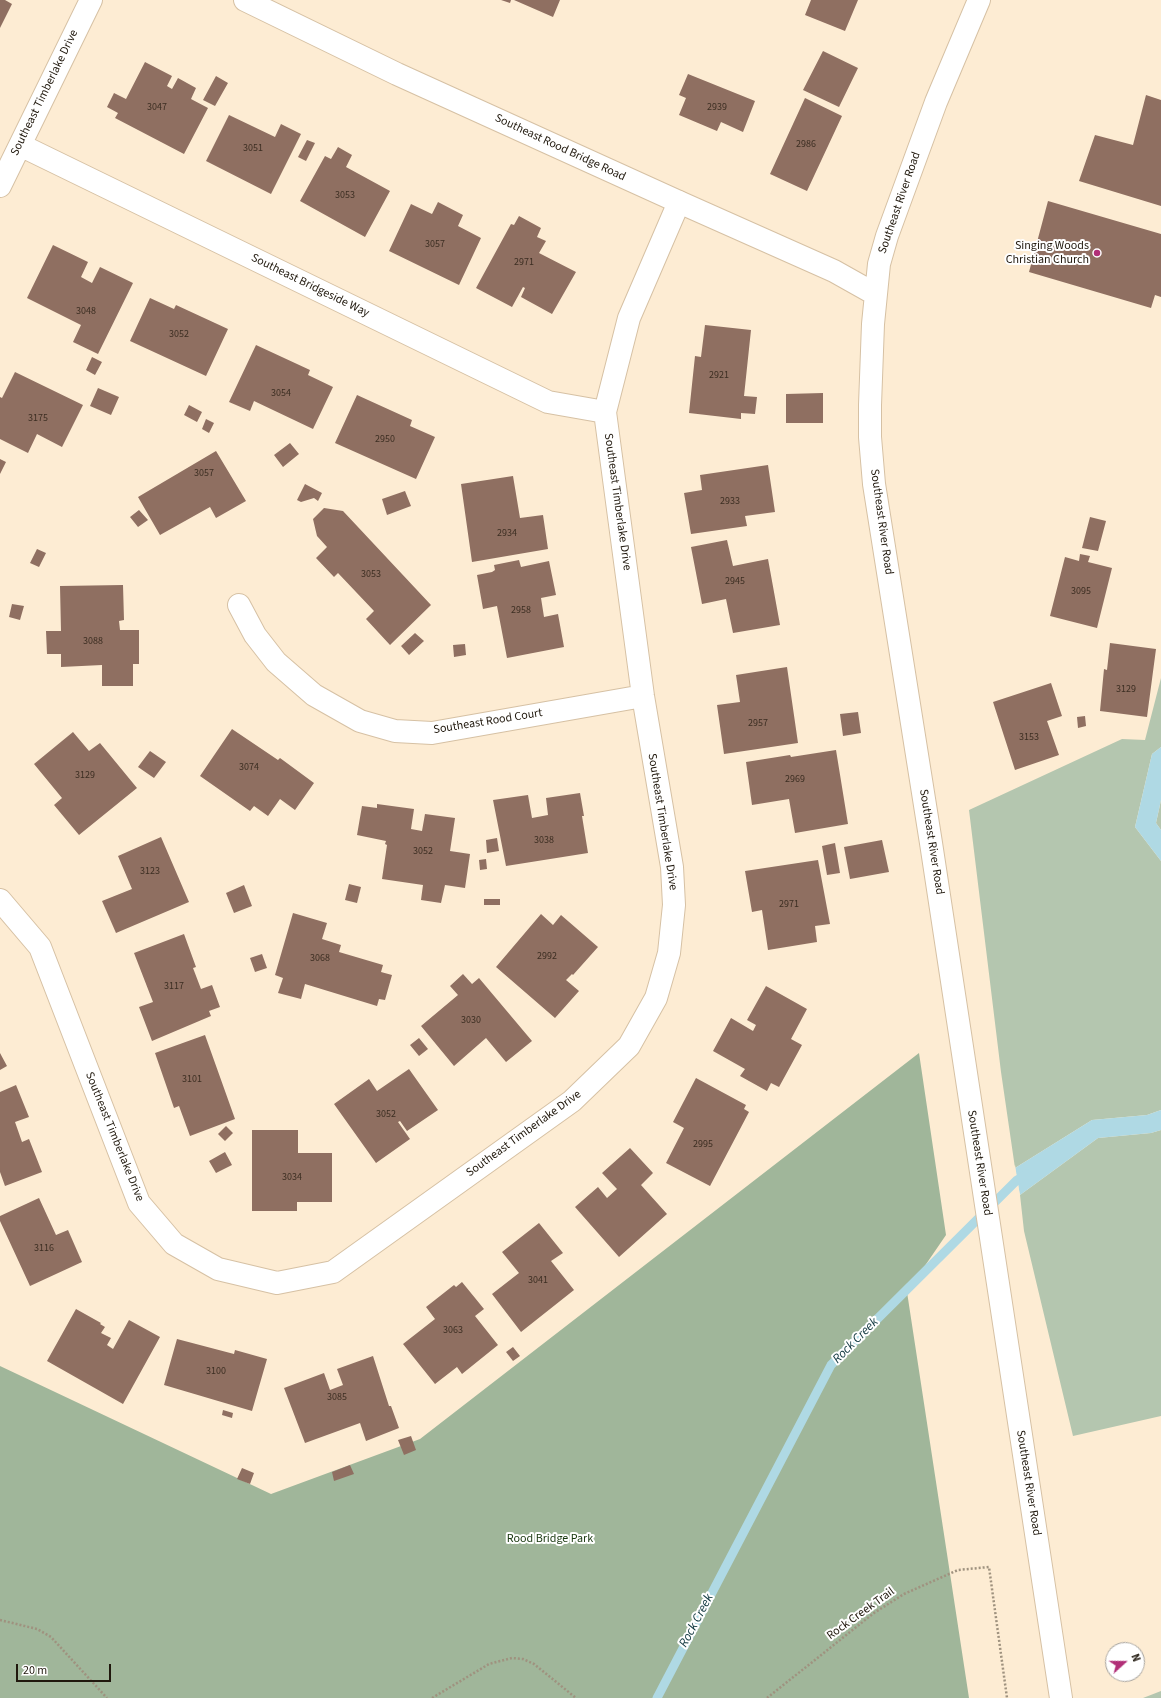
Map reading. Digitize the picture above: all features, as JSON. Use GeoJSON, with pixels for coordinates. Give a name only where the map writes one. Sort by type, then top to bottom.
{"type":"FeatureCollection","features":[{"type":"Feature","properties":{"kind":"street","name":"Southeast Timberlake Drive"},"geometry":{"type":"LineString","coordinates":[[0,186],[91,0]]}},
{"type":"Feature","properties":{"kind":"street","name":"Southeast Rood Bridge Road"},"geometry":{"type":"LineString","coordinates":[[245,0],[397,74],[834,271],[875,294]]}},
{"type":"Feature","properties":{"kind":"street","name":"Southeast River Road"},"geometry":{"type":"LineString","coordinates":[[979,0],[936,102],[879,264],[875,294],[870,406],[874,484],[932,851],[1006,1345],[1061,1698]]}},
{"type":"Feature","properties":{"kind":"street","name":"Southeast Bridgeside Way"},"geometry":{"type":"LineString","coordinates":[[20,145],[548,402],[605,412]]}},
{"type":"Feature","properties":{"kind":"street","name":"Southeast Timberlake Drive"},"geometry":{"type":"LineString","coordinates":[[0,900],[40,947],[139,1203],[174,1244],[218,1269],[277,1283],[333,1272],[572,1101],[629,1046],[656,998],[669,953],[674,905],[672,867],[643,696],[605,412],[629,318],[679,202]]}},
{"type":"Feature","properties":{"kind":"street","name":"Southeast Rood Court"},"geometry":{"type":"LineString","coordinates":[[240,605],[255,635],[276,662],[314,695],[360,721],[395,731],[432,733],[643,696]]}},
{"type":"Feature","properties":{"kind":"path","name":"Rock Creek Trail"},"geometry":{"type":"LineString","coordinates":[[767,1698],[874,1613],[904,1594],[958,1570],[989,1566],[1007,1698]]}},
{"type":"Feature","properties":{"kind":"path"},"geometry":{"type":"LineString","coordinates":[[0,1620],[37,1628],[51,1637],[107,1698]]}},
{"type":"Feature","properties":{"kind":"path"},"geometry":{"type":"LineString","coordinates":[[432,1698],[489,1664],[512,1658],[523,1659],[534,1664],[576,1698]]}},
{"type":"Feature","properties":{"kind":"green space"},"geometry":{"type":"Polygon","coordinates":[[[1161,678],[1161,747],[1152,754],[1135,827],[1161,861],[1161,1110],[1147,1115],[1092,1120],[1015,1168],[1001,1072],[969,810],[1122,739],[1145,740],[1161,678]]]}},
{"type":"Feature","properties":{"kind":"green space"},"geometry":{"type":"Polygon","coordinates":[[[1161,800],[1161,830],[1156,823],[1161,800]]]}},
{"type":"Feature","properties":{"kind":"green space","name":"Rood Bridge Park"},"geometry":{"type":"Polygon","coordinates":[[[919,1053],[946,1235],[907,1292],[969,1698],[0,1698],[0,1366],[271,1494],[420,1439],[919,1053]]]}},
{"type":"Feature","properties":{"kind":"green space"},"geometry":{"type":"Polygon","coordinates":[[[1161,1130],[1161,1416],[1073,1436],[1024,1231],[1020,1195],[1098,1138],[1151,1133],[1161,1130]]]}},
{"type":"Feature","properties":{"kind":"green space"},"geometry":{"type":"Polygon","coordinates":[[[1161,1691],[1161,1698],[1143,1698],[1161,1691]]]}},
{"type":"Feature","properties":{"kind":"water"},"geometry":{"type":"Polygon","coordinates":[[[1161,747],[1161,800],[1156,823],[1161,830],[1161,861],[1135,827],[1152,754],[1161,747]]]}},
{"type":"Feature","properties":{"kind":"water"},"geometry":{"type":"Polygon","coordinates":[[[1161,1110],[1161,1130],[1151,1133],[1098,1138],[1020,1195],[1015,1168],[1092,1120],[1147,1115],[1161,1110]]]}},
{"type":"Feature","properties":{"kind":"pier"},"geometry":{"type":"Polygon","coordinates":[[[1015,1165],[1020,1197],[1018,1196],[1013,1168],[1015,1165]]]}},
{"type":"Feature","properties":{"kind":"building"},"geometry":{"type":"Polygon","coordinates":[[[0,0],[5,0],[12,4],[0,28],[0,0]]]}},
{"type":"Feature","properties":{"kind":"building"},"geometry":{"type":"Polygon","coordinates":[[[501,0],[511,0],[510,3],[501,0]]]}},
{"type":"Feature","properties":{"kind":"building"},"geometry":{"type":"Polygon","coordinates":[[[514,0],[560,0],[553,17],[514,0]]]}},
{"type":"Feature","properties":{"kind":"building"},"geometry":{"type":"Polygon","coordinates":[[[811,0],[858,0],[845,31],[805,15],[811,0]]]}},
{"type":"Feature","properties":{"kind":"building"},"geometry":{"type":"Polygon","coordinates":[[[823,51],[858,68],[839,107],[803,90],[823,51]]]}},
{"type":"Feature","properties":{"kind":"building"},"geometry":{"type":"Polygon","coordinates":[[[145,62],[172,76],[167,86],[172,89],[178,78],[196,88],[191,99],[208,108],[184,154],[115,118],[118,113],[107,107],[114,93],[126,99],[145,62]]]}},
{"type":"Feature","properties":{"kind":"building"},"geometry":{"type":"Polygon","coordinates":[[[688,74],[755,101],[743,132],[721,122],[717,131],[679,115],[686,98],[679,95],[688,74]]]}},
{"type":"Feature","properties":{"kind":"building"},"geometry":{"type":"Polygon","coordinates":[[[216,76],[228,83],[215,106],[203,100],[216,76]]]}},
{"type":"Feature","properties":{"kind":"building"},"geometry":{"type":"Polygon","coordinates":[[[1146,95],[1161,100],[1161,206],[1079,181],[1095,135],[1133,145],[1146,95]]]}},
{"type":"Feature","properties":{"kind":"building"},"geometry":{"type":"Polygon","coordinates":[[[805,98],[842,116],[807,191],[770,174],[805,98]]]}},
{"type":"Feature","properties":{"kind":"building"},"geometry":{"type":"Polygon","coordinates":[[[229,115],[275,137],[281,124],[301,134],[271,194],[206,161],[229,115]]]}},
{"type":"Feature","properties":{"kind":"building"},"geometry":{"type":"Polygon","coordinates":[[[307,140],[315,143],[306,161],[298,157],[307,140]]]}},
{"type":"Feature","properties":{"kind":"building"},"geometry":{"type":"Polygon","coordinates":[[[338,147],[352,155],[346,167],[390,191],[365,237],[300,201],[325,156],[331,159],[338,147]]]}},
{"type":"Feature","properties":{"kind":"building","name":"Singing Woods Christian Church"},"geometry":{"type":"Polygon","coordinates":[[[1048,201],[1161,234],[1161,297],[1155,295],[1151,308],[1029,272],[1048,201]]]}},
{"type":"Feature","properties":{"kind":"building"},"geometry":{"type":"Polygon","coordinates":[[[438,202],[463,215],[458,226],[481,238],[459,285],[389,251],[411,204],[432,214],[438,202]]]}},
{"type":"Feature","properties":{"kind":"building"},"geometry":{"type":"Polygon","coordinates":[[[519,216],[541,228],[537,237],[546,241],[539,253],[576,272],[552,314],[521,297],[525,288],[523,287],[512,307],[476,288],[511,224],[514,225],[519,216]]]}},
{"type":"Feature","properties":{"kind":"building"},"geometry":{"type":"Polygon","coordinates":[[[53,245],[88,262],[81,277],[92,283],[100,267],[133,283],[98,354],[73,342],[81,325],[27,298],[53,245]]]}},
{"type":"Feature","properties":{"kind":"building"},"geometry":{"type":"Polygon","coordinates":[[[150,298],[174,309],[176,305],[228,329],[206,376],[130,341],[150,298]]]}},
{"type":"Feature","properties":{"kind":"building"},"geometry":{"type":"Polygon","coordinates":[[[705,325],[751,330],[744,396],[757,397],[755,414],[741,413],[741,419],[689,413],[695,356],[701,357],[705,325]]]}},
{"type":"Feature","properties":{"kind":"building"},"geometry":{"type":"Polygon","coordinates":[[[256,345],[310,370],[308,375],[333,387],[313,429],[254,401],[250,411],[229,402],[256,345]]]}},
{"type":"Feature","properties":{"kind":"building"},"geometry":{"type":"Polygon","coordinates":[[[92,357],[102,362],[95,375],[86,370],[92,357]]]}},
{"type":"Feature","properties":{"kind":"building"},"geometry":{"type":"Polygon","coordinates":[[[15,372],[83,405],[62,447],[37,434],[28,453],[0,439],[0,397],[2,398],[15,372]]]}},
{"type":"Feature","properties":{"kind":"building"},"geometry":{"type":"Polygon","coordinates":[[[98,388],[119,397],[111,415],[90,406],[98,388]]]}},
{"type":"Feature","properties":{"kind":"building"},"geometry":{"type":"Polygon","coordinates":[[[823,393],[823,423],[786,423],[786,394],[823,393]]]}},
{"type":"Feature","properties":{"kind":"building"},"geometry":{"type":"Polygon","coordinates":[[[357,395],[412,420],[410,426],[435,437],[416,479],[335,443],[357,395]]]}},
{"type":"Feature","properties":{"kind":"building"},"geometry":{"type":"Polygon","coordinates":[[[189,405],[202,412],[197,422],[184,415],[189,405]]]}},
{"type":"Feature","properties":{"kind":"building"},"geometry":{"type":"Polygon","coordinates":[[[206,419],[214,423],[209,433],[202,429],[206,419]]]}},
{"type":"Feature","properties":{"kind":"building"},"geometry":{"type":"Polygon","coordinates":[[[290,443],[299,454],[283,467],[274,455],[290,443]]]}},
{"type":"Feature","properties":{"kind":"building"},"geometry":{"type":"Polygon","coordinates":[[[216,451],[246,501],[216,518],[210,507],[160,535],[138,497],[216,451]]]}},
{"type":"Feature","properties":{"kind":"building"},"geometry":{"type":"Polygon","coordinates":[[[0,459],[6,462],[0,474],[0,459]]]}},
{"type":"Feature","properties":{"kind":"building"},"geometry":{"type":"Polygon","coordinates":[[[768,465],[775,512],[745,516],[747,526],[691,534],[684,493],[702,490],[700,475],[768,465]]]}},
{"type":"Feature","properties":{"kind":"building"},"geometry":{"type":"Polygon","coordinates":[[[513,476],[520,518],[543,515],[548,549],[472,562],[461,484],[513,476]]]}},
{"type":"Feature","properties":{"kind":"building"},"geometry":{"type":"Polygon","coordinates":[[[305,484],[322,493],[318,501],[314,498],[301,502],[297,500],[305,484]]]}},
{"type":"Feature","properties":{"kind":"building"},"geometry":{"type":"Polygon","coordinates":[[[405,491],[411,506],[387,515],[382,499],[405,491]]]}},
{"type":"Feature","properties":{"kind":"building"},"geometry":{"type":"Polygon","coordinates":[[[324,508],[343,511],[431,605],[390,645],[366,619],[374,611],[338,573],[334,577],[316,558],[327,547],[317,536],[313,519],[324,508]]]}},
{"type":"Feature","properties":{"kind":"building"},"geometry":{"type":"Polygon","coordinates":[[[139,510],[148,520],[138,527],[130,517],[139,510]]]}},
{"type":"Feature","properties":{"kind":"building"},"geometry":{"type":"Polygon","coordinates":[[[1090,517],[1106,521],[1098,551],[1082,548],[1090,517]]]}},
{"type":"Feature","properties":{"kind":"building"},"geometry":{"type":"Polygon","coordinates":[[[727,540],[733,566],[768,559],[780,625],[733,633],[726,599],[702,604],[691,547],[727,540]]]}},
{"type":"Feature","properties":{"kind":"building"},"geometry":{"type":"Polygon","coordinates":[[[37,549],[46,553],[39,567],[30,563],[37,549]]]}},
{"type":"Feature","properties":{"kind":"building"},"geometry":{"type":"Polygon","coordinates":[[[1080,554],[1090,556],[1088,562],[1112,568],[1097,628],[1050,616],[1065,557],[1079,561],[1080,554]]]}},
{"type":"Feature","properties":{"kind":"building"},"geometry":{"type":"Polygon","coordinates":[[[519,560],[521,567],[549,561],[556,595],[541,598],[544,617],[558,614],[564,647],[507,658],[497,606],[483,609],[477,575],[492,572],[495,570],[494,565],[519,560]]]}},
{"type":"Feature","properties":{"kind":"building"},"geometry":{"type":"Polygon","coordinates":[[[123,585],[124,620],[119,621],[120,630],[139,630],[139,664],[133,664],[133,686],[102,686],[102,665],[61,667],[61,654],[47,654],[46,631],[61,631],[60,586],[123,585]]]}},
{"type":"Feature","properties":{"kind":"building"},"geometry":{"type":"Polygon","coordinates":[[[12,604],[24,606],[20,620],[9,617],[12,604]]]}},
{"type":"Feature","properties":{"kind":"building"},"geometry":{"type":"Polygon","coordinates":[[[415,633],[424,641],[409,655],[401,646],[415,633]]]}},
{"type":"Feature","properties":{"kind":"building"},"geometry":{"type":"Polygon","coordinates":[[[1110,643],[1156,649],[1147,717],[1100,711],[1104,669],[1107,670],[1110,643]]]}},
{"type":"Feature","properties":{"kind":"building"},"geometry":{"type":"Polygon","coordinates":[[[465,644],[466,655],[454,657],[453,645],[465,644]]]}},
{"type":"Feature","properties":{"kind":"building"},"geometry":{"type":"Polygon","coordinates":[[[787,667],[798,743],[724,754],[717,705],[740,702],[736,675],[787,667]]]}},
{"type":"Feature","properties":{"kind":"building"},"geometry":{"type":"Polygon","coordinates":[[[1051,683],[1062,716],[1047,721],[1059,755],[1015,770],[993,702],[1051,683]]]}},
{"type":"Feature","properties":{"kind":"building"},"geometry":{"type":"Polygon","coordinates":[[[858,712],[861,733],[843,736],[840,714],[858,712]]]}},
{"type":"Feature","properties":{"kind":"building"},"geometry":{"type":"Polygon","coordinates":[[[1085,716],[1086,726],[1078,728],[1077,717],[1085,716]]]}},
{"type":"Feature","properties":{"kind":"building"},"geometry":{"type":"Polygon","coordinates":[[[232,729],[278,760],[280,758],[314,783],[295,810],[280,799],[268,816],[254,806],[250,811],[200,776],[232,729]]]}},
{"type":"Feature","properties":{"kind":"building"},"geometry":{"type":"Polygon","coordinates":[[[73,732],[89,751],[100,743],[137,788],[79,835],[54,805],[62,798],[34,764],[73,732]]]}},
{"type":"Feature","properties":{"kind":"building"},"geometry":{"type":"Polygon","coordinates":[[[836,750],[848,824],[795,833],[789,799],[752,805],[746,762],[836,750]]]}},
{"type":"Feature","properties":{"kind":"building"},"geometry":{"type":"Polygon","coordinates":[[[150,751],[166,762],[154,778],[138,767],[150,751]]]}},
{"type":"Feature","properties":{"kind":"building"},"geometry":{"type":"Polygon","coordinates":[[[580,793],[588,853],[506,866],[493,800],[528,795],[532,818],[548,815],[546,798],[580,793]]]}},
{"type":"Feature","properties":{"kind":"building"},"geometry":{"type":"Polygon","coordinates":[[[377,804],[414,809],[411,829],[422,831],[425,814],[455,818],[450,851],[470,854],[465,888],[445,885],[441,903],[421,900],[423,885],[382,879],[387,845],[385,844],[386,841],[357,835],[362,806],[377,808],[377,804]]]}},
{"type":"Feature","properties":{"kind":"building"},"geometry":{"type":"Polygon","coordinates":[[[161,837],[189,902],[116,933],[102,901],[132,889],[118,856],[161,837]]]}},
{"type":"Feature","properties":{"kind":"building"},"geometry":{"type":"Polygon","coordinates":[[[497,838],[499,851],[487,853],[486,840],[497,838]]]}},
{"type":"Feature","properties":{"kind":"building"},"geometry":{"type":"Polygon","coordinates":[[[882,840],[889,872],[850,879],[844,847],[882,840]]]}},
{"type":"Feature","properties":{"kind":"building"},"geometry":{"type":"Polygon","coordinates":[[[835,843],[840,873],[827,875],[822,846],[835,843]]]}},
{"type":"Feature","properties":{"kind":"building"},"geometry":{"type":"Polygon","coordinates":[[[486,859],[487,869],[480,870],[479,860],[486,859]]]}},
{"type":"Feature","properties":{"kind":"building"},"geometry":{"type":"Polygon","coordinates":[[[818,860],[830,924],[815,926],[817,942],[768,950],[762,910],[752,912],[745,871],[818,860]]]}},
{"type":"Feature","properties":{"kind":"building"},"geometry":{"type":"Polygon","coordinates":[[[349,884],[361,887],[357,903],[345,900],[349,884]]]}},
{"type":"Feature","properties":{"kind":"building"},"geometry":{"type":"Polygon","coordinates":[[[244,885],[252,906],[234,913],[226,893],[244,885]]]}},
{"type":"Feature","properties":{"kind":"building"},"geometry":{"type":"Polygon","coordinates":[[[484,899],[500,899],[500,905],[484,905],[484,899]]]}},
{"type":"Feature","properties":{"kind":"building"},"geometry":{"type":"Polygon","coordinates":[[[293,913],[327,923],[322,939],[341,945],[339,952],[383,965],[381,972],[392,975],[385,1000],[379,999],[377,1006],[305,984],[301,999],[278,993],[283,978],[275,975],[293,913]]]}},
{"type":"Feature","properties":{"kind":"building"},"geometry":{"type":"Polygon","coordinates":[[[541,914],[553,925],[561,915],[598,947],[573,975],[572,974],[566,980],[579,991],[555,1018],[496,967],[541,914]]]}},
{"type":"Feature","properties":{"kind":"building"},"geometry":{"type":"Polygon","coordinates":[[[184,934],[196,967],[193,968],[201,989],[212,985],[220,1007],[209,1011],[211,1016],[152,1041],[139,1007],[153,1002],[134,953],[184,934]]]}},
{"type":"Feature","properties":{"kind":"building"},"geometry":{"type":"Polygon","coordinates":[[[262,954],[267,968],[255,972],[250,958],[262,954]]]}},
{"type":"Feature","properties":{"kind":"building"},"geometry":{"type":"Polygon","coordinates":[[[463,974],[472,984],[479,978],[532,1041],[506,1062],[486,1038],[454,1066],[421,1026],[458,995],[450,986],[463,974]]]}},
{"type":"Feature","properties":{"kind":"building"},"geometry":{"type":"Polygon","coordinates":[[[766,986],[807,1009],[791,1039],[802,1045],[779,1087],[771,1083],[767,1091],[740,1076],[745,1069],[713,1051],[731,1018],[753,1031],[756,1025],[747,1020],[766,986]]]}},
{"type":"Feature","properties":{"kind":"building"},"geometry":{"type":"Polygon","coordinates":[[[205,1035],[235,1119],[190,1136],[179,1106],[174,1108],[155,1053],[205,1035]]]}},
{"type":"Feature","properties":{"kind":"building"},"geometry":{"type":"Polygon","coordinates":[[[419,1038],[428,1049],[419,1056],[410,1045],[419,1038]]]}},
{"type":"Feature","properties":{"kind":"building"},"geometry":{"type":"Polygon","coordinates":[[[0,1053],[7,1066],[0,1070],[0,1053]]]}},
{"type":"Feature","properties":{"kind":"building"},"geometry":{"type":"Polygon","coordinates":[[[409,1069],[438,1110],[407,1131],[400,1121],[398,1122],[410,1139],[376,1163],[334,1104],[369,1079],[377,1091],[409,1069]]]}},
{"type":"Feature","properties":{"kind":"building"},"geometry":{"type":"Polygon","coordinates":[[[696,1078],[746,1105],[744,1109],[749,1112],[710,1186],[666,1163],[684,1128],[673,1122],[696,1078]]]}},
{"type":"Feature","properties":{"kind":"building"},"geometry":{"type":"Polygon","coordinates":[[[16,1085],[29,1117],[15,1122],[22,1142],[29,1139],[42,1172],[5,1186],[0,1172],[0,1092],[16,1085]]]}},
{"type":"Feature","properties":{"kind":"building"},"geometry":{"type":"Polygon","coordinates":[[[226,1126],[233,1133],[225,1141],[218,1134],[226,1126]]]}},
{"type":"Feature","properties":{"kind":"building"},"geometry":{"type":"Polygon","coordinates":[[[252,1130],[298,1130],[298,1153],[332,1153],[332,1202],[297,1202],[297,1211],[252,1211],[252,1130]]]}},
{"type":"Feature","properties":{"kind":"building"},"geometry":{"type":"Polygon","coordinates":[[[630,1148],[653,1173],[641,1185],[667,1214],[619,1257],[575,1207],[598,1187],[607,1198],[617,1189],[602,1173],[630,1148]]]}},
{"type":"Feature","properties":{"kind":"building"},"geometry":{"type":"Polygon","coordinates":[[[225,1152],[232,1165],[216,1173],[209,1161],[225,1152]]]}},
{"type":"Feature","properties":{"kind":"building"},"geometry":{"type":"Polygon","coordinates":[[[39,1198],[56,1235],[68,1230],[82,1262],[30,1286],[0,1221],[0,1216],[39,1198]]]}},
{"type":"Feature","properties":{"kind":"building"},"geometry":{"type":"Polygon","coordinates":[[[539,1223],[563,1253],[551,1261],[574,1290],[521,1332],[492,1294],[519,1273],[502,1252],[539,1223]]]}},
{"type":"Feature","properties":{"kind":"building"},"geometry":{"type":"Polygon","coordinates":[[[462,1282],[484,1309],[475,1316],[498,1345],[462,1374],[457,1367],[435,1384],[403,1344],[435,1319],[426,1307],[454,1285],[456,1287],[462,1282]]]}},
{"type":"Feature","properties":{"kind":"building"},"geometry":{"type":"Polygon","coordinates":[[[76,1309],[101,1323],[100,1324],[105,1327],[101,1333],[111,1338],[107,1345],[113,1349],[129,1320],[160,1337],[123,1404],[47,1361],[76,1309]]]}},
{"type":"Feature","properties":{"kind":"building"},"geometry":{"type":"Polygon","coordinates":[[[177,1339],[234,1354],[235,1350],[267,1359],[252,1411],[164,1385],[177,1339]]]}},
{"type":"Feature","properties":{"kind":"building"},"geometry":{"type":"Polygon","coordinates":[[[513,1347],[520,1356],[513,1361],[506,1352],[513,1347]]]}},
{"type":"Feature","properties":{"kind":"building"},"geometry":{"type":"Polygon","coordinates":[[[373,1356],[389,1406],[391,1406],[399,1428],[366,1441],[360,1423],[305,1443],[284,1388],[324,1373],[330,1390],[343,1385],[337,1369],[373,1356]]]}},
{"type":"Feature","properties":{"kind":"building"},"geometry":{"type":"Polygon","coordinates":[[[223,1410],[233,1413],[232,1418],[222,1415],[223,1410]]]}},
{"type":"Feature","properties":{"kind":"building"},"geometry":{"type":"Polygon","coordinates":[[[411,1436],[416,1450],[404,1455],[398,1440],[411,1436]]]}},
{"type":"Feature","properties":{"kind":"building"},"geometry":{"type":"Polygon","coordinates":[[[350,1465],[354,1474],[334,1481],[332,1472],[350,1465]]]}},
{"type":"Feature","properties":{"kind":"building"},"geometry":{"type":"Polygon","coordinates":[[[242,1468],[254,1473],[250,1484],[237,1479],[242,1468]]]}},
{"type":"Feature","properties":{"kind":"waterway","name":"Rock Creek"},"geometry":{"type":"LineString","coordinates":[[657,1698],[831,1365],[1017,1180],[1027,1174]]}},
{"type":"Feature","properties":{"kind":"place","name":"Singing Woods Christian Church"},"geometry":{"type":"Point","coordinates":[1097,253]}}]}
